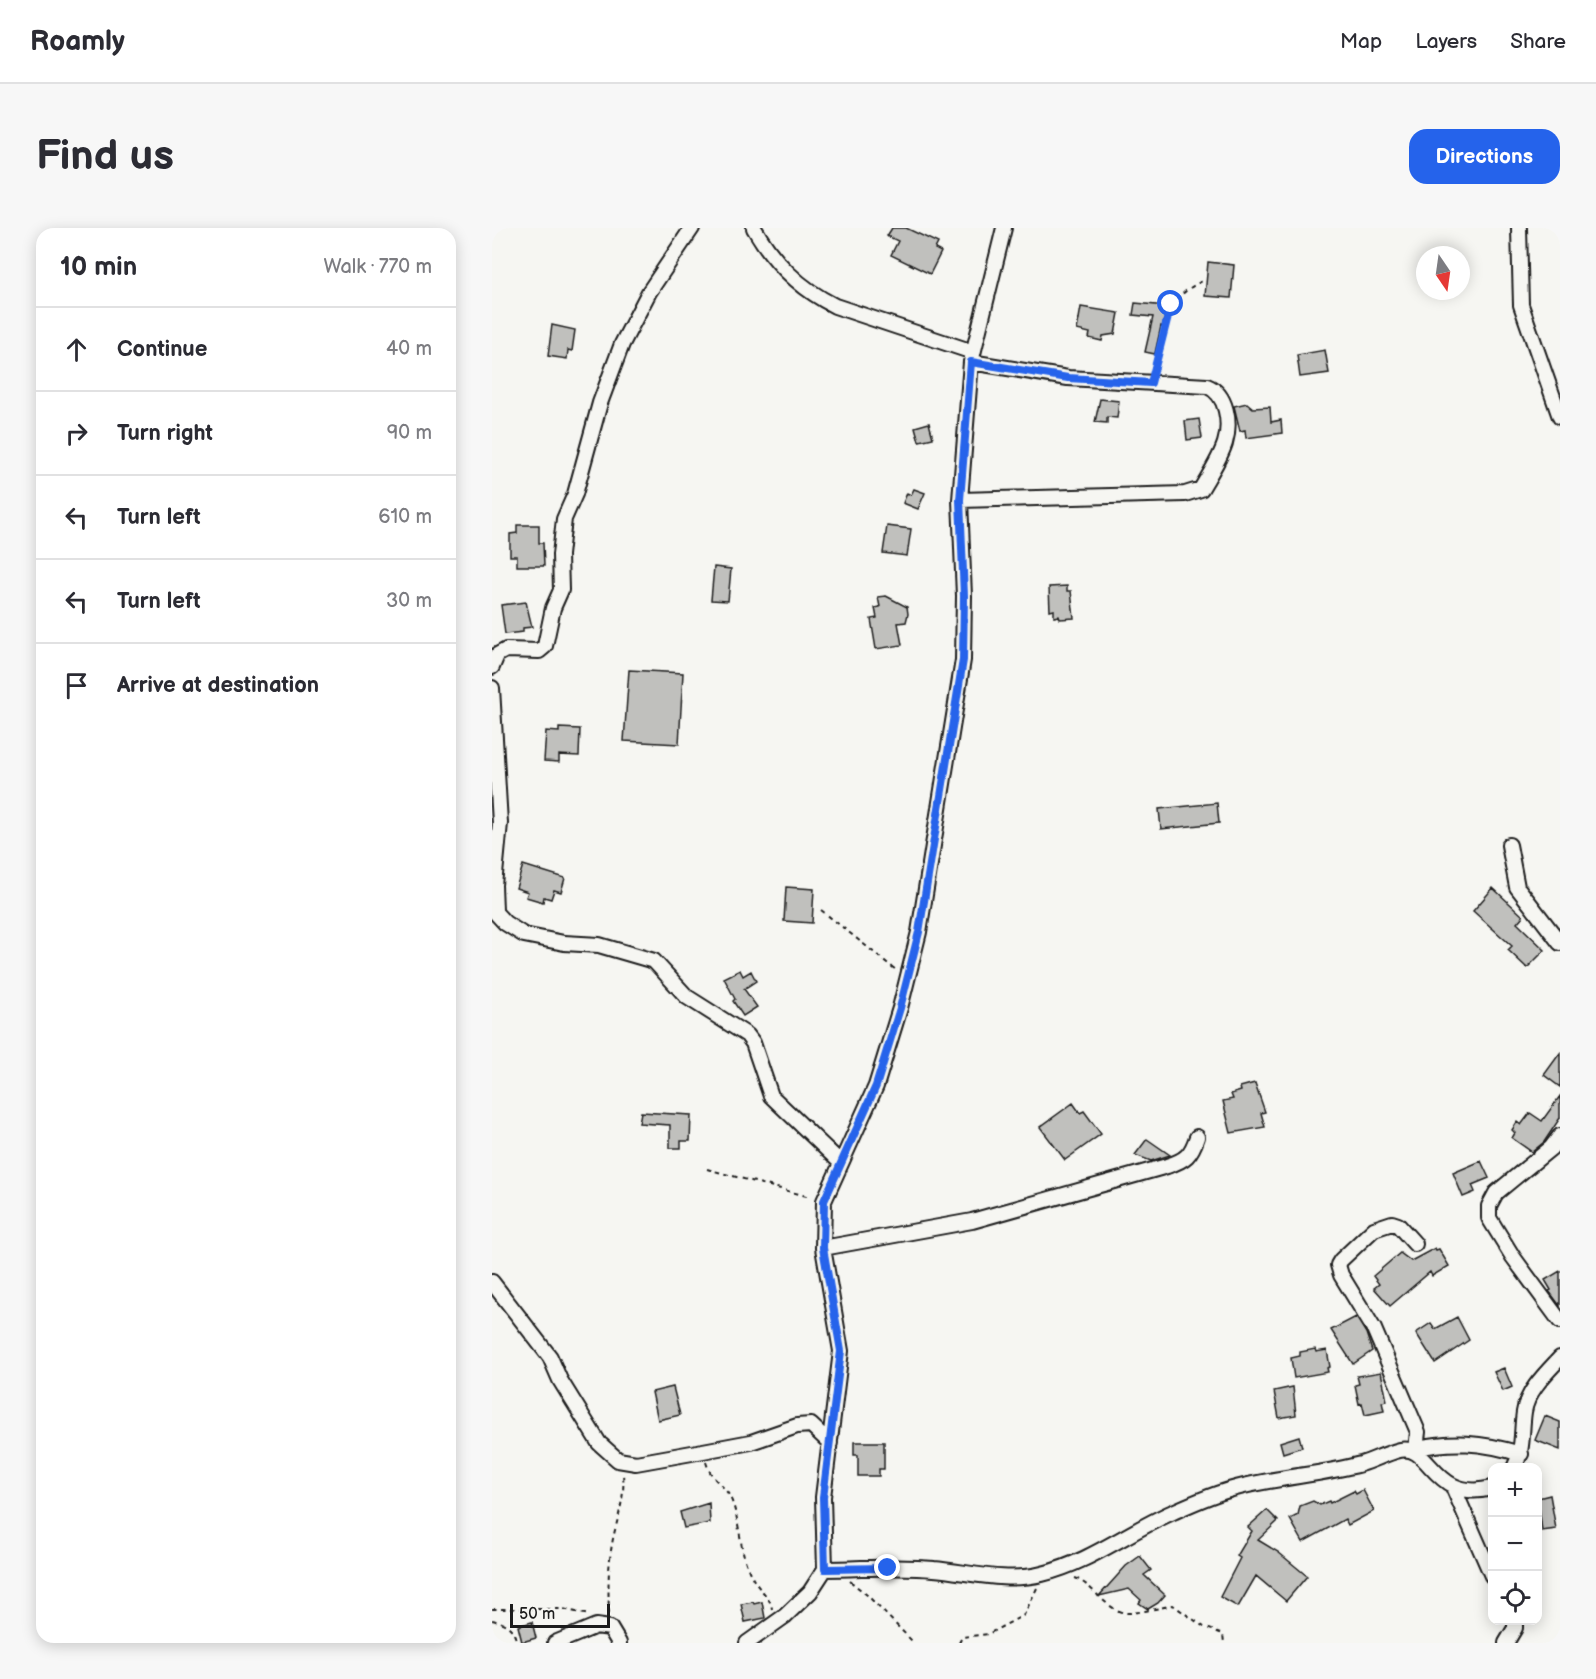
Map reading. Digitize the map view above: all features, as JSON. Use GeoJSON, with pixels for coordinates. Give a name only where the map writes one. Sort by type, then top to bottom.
{"type":"FeatureCollection","features":[{"type":"Feature","properties":{"kind":"street"},"geometry":{"type":"LineString","coordinates":[[492,667],[497,655],[507,650],[539,651],[545,646],[553,608],[561,590],[560,555],[564,519],[575,494],[600,403],[622,344],[644,302],[692,228]]}},
{"type":"Feature","properties":{"kind":"street"},"geometry":{"type":"LineString","coordinates":[[754,228],[767,250],[793,279],[814,296],[972,357],[1068,378],[1207,386],[1222,398],[1227,422],[1225,443],[1201,489],[1185,494],[1144,496],[960,500]]}},
{"type":"Feature","properties":{"kind":"street"},"geometry":{"type":"LineString","coordinates":[[747,1643],[775,1623],[810,1592],[829,1569],[823,1497],[841,1351],[823,1248],[824,1201],[876,1086],[908,979],[919,932],[963,660],[964,596],[960,500],[972,357],[1004,228]]}},
{"type":"Feature","properties":{"kind":"street"},"geometry":{"type":"LineString","coordinates":[[1519,228],[1521,305],[1560,417]]}},
{"type":"Feature","properties":{"kind":"street"},"geometry":{"type":"LineString","coordinates":[[492,688],[500,823],[493,909],[505,923],[524,935],[564,944],[599,945],[654,961],[687,997],[747,1035],[753,1043],[771,1096],[841,1163]]}},
{"type":"Feature","properties":{"kind":"street"},"geometry":{"type":"LineString","coordinates":[[1509,845],[1517,887],[1560,943]]}},
{"type":"Feature","properties":{"kind":"street"},"geometry":{"type":"LineString","coordinates":[[1560,1136],[1551,1148],[1496,1193],[1489,1206],[1489,1218],[1560,1321]]}},
{"type":"Feature","properties":{"kind":"street"},"geometry":{"type":"LineString","coordinates":[[823,1248],[972,1221],[1167,1166],[1184,1160],[1191,1154],[1197,1137]]}},
{"type":"Feature","properties":{"kind":"street"},"geometry":{"type":"LineString","coordinates":[[1414,1449],[1418,1432],[1374,1329],[1341,1275],[1338,1265],[1374,1229],[1392,1223],[1398,1225],[1415,1244]]}},
{"type":"Feature","properties":{"kind":"street"},"geometry":{"type":"LineString","coordinates":[[492,1282],[550,1357],[560,1380],[599,1443],[618,1460],[636,1463],[751,1442],[797,1426],[810,1425],[830,1443]]}},
{"type":"Feature","properties":{"kind":"street"},"geometry":{"type":"LineString","coordinates":[[1516,1463],[1521,1454],[1524,1410],[1532,1390],[1560,1358]]}},
{"type":"Feature","properties":{"kind":"street"},"geometry":{"type":"LineString","coordinates":[[829,1569],[932,1569],[1020,1578],[1043,1574],[1081,1560],[1172,1512],[1235,1488],[1361,1464],[1401,1450],[1437,1444],[1487,1443],[1521,1454]]}},
{"type":"Feature","properties":{"kind":"street"},"geometry":{"type":"LineString","coordinates":[[1414,1449],[1441,1479],[1453,1487],[1469,1492],[1488,1489]]}},
{"type":"Feature","properties":{"kind":"street"},"geometry":{"type":"LineString","coordinates":[[1453,1487],[1490,1571]]}},
{"type":"Feature","properties":{"kind":"street"},"geometry":{"type":"LineString","coordinates":[[1506,1643],[1515,1625]]}},
{"type":"Feature","properties":{"kind":"street"},"geometry":{"type":"LineString","coordinates":[[555,1643],[596,1626],[610,1628],[620,1643]]}},
{"type":"Feature","properties":{"kind":"path"},"geometry":{"type":"LineString","coordinates":[[1151,383],[1171,304],[1186,288],[1205,280]]}},
{"type":"Feature","properties":{"kind":"path"},"geometry":{"type":"LineString","coordinates":[[821,910],[908,979]]}},
{"type":"Feature","properties":{"kind":"path"},"geometry":{"type":"LineString","coordinates":[[707,1169],[824,1201]]}},
{"type":"Feature","properties":{"kind":"path"},"geometry":{"type":"LineString","coordinates":[[703,1451],[710,1476],[729,1496],[743,1553],[755,1582],[770,1598],[775,1623]]}},
{"type":"Feature","properties":{"kind":"path"},"geometry":{"type":"LineString","coordinates":[[610,1628],[608,1576],[614,1533],[622,1510],[624,1476],[618,1460]]}},
{"type":"Feature","properties":{"kind":"path"},"geometry":{"type":"LineString","coordinates":[[829,1569],[867,1595],[914,1643]]}},
{"type":"Feature","properties":{"kind":"path"},"geometry":{"type":"LineString","coordinates":[[959,1643],[962,1637],[988,1634],[1024,1616],[1043,1574]]}},
{"type":"Feature","properties":{"kind":"path"},"geometry":{"type":"LineString","coordinates":[[1073,1578],[1084,1582],[1116,1610],[1128,1613],[1173,1605],[1204,1627],[1223,1634],[1224,1643]]}},
{"type":"Feature","properties":{"kind":"path"},"geometry":{"type":"LineString","coordinates":[[492,1609],[563,1609],[590,1615]]}},
{"type":"Feature","properties":{"kind":"path"},"geometry":{"type":"LineString","coordinates":[[492,1620],[507,1623],[513,1629],[517,1643]]}},
{"type":"Feature","properties":{"kind":"building"},"geometry":{"type":"Polygon","coordinates":[[[892,228],[906,228],[938,243],[935,249],[941,252],[930,274],[891,255],[898,241],[887,236],[892,228]]]}},
{"type":"Feature","properties":{"kind":"building"},"geometry":{"type":"Polygon","coordinates":[[[1208,262],[1234,265],[1231,298],[1205,296],[1208,262]]]}},
{"type":"Feature","properties":{"kind":"building"},"geometry":{"type":"Polygon","coordinates":[[[1135,303],[1166,306],[1164,327],[1161,326],[1155,354],[1145,352],[1153,317],[1133,315],[1135,303]]]}},
{"type":"Feature","properties":{"kind":"building"},"geometry":{"type":"Polygon","coordinates":[[[1081,307],[1119,313],[1115,334],[1103,336],[1102,341],[1089,338],[1090,333],[1077,330],[1081,307]]]}},
{"type":"Feature","properties":{"kind":"building"},"geometry":{"type":"Polygon","coordinates":[[[552,325],[575,330],[572,351],[568,350],[567,359],[548,356],[552,325]]]}},
{"type":"Feature","properties":{"kind":"building"},"geometry":{"type":"Polygon","coordinates":[[[1325,350],[1329,373],[1300,377],[1297,355],[1325,350]]]}},
{"type":"Feature","properties":{"kind":"building"},"geometry":{"type":"Polygon","coordinates":[[[1100,399],[1119,401],[1117,418],[1107,417],[1107,423],[1095,422],[1100,399]]]}},
{"type":"Feature","properties":{"kind":"building"},"geometry":{"type":"Polygon","coordinates":[[[1247,403],[1253,408],[1270,407],[1271,422],[1281,420],[1282,433],[1246,438],[1245,430],[1240,431],[1234,406],[1247,403]]]}},
{"type":"Feature","properties":{"kind":"building"},"geometry":{"type":"Polygon","coordinates":[[[1199,419],[1202,438],[1187,440],[1185,421],[1199,419]]]}},
{"type":"Feature","properties":{"kind":"building"},"geometry":{"type":"Polygon","coordinates":[[[929,423],[933,438],[919,441],[915,427],[929,423]]]}},
{"type":"Feature","properties":{"kind":"building"},"geometry":{"type":"Polygon","coordinates":[[[914,489],[925,493],[918,509],[903,503],[907,493],[911,495],[914,489]]]}},
{"type":"Feature","properties":{"kind":"building"},"geometry":{"type":"Polygon","coordinates":[[[517,525],[539,525],[539,543],[543,543],[544,566],[517,566],[517,556],[510,556],[510,534],[517,533],[517,525]]]}},
{"type":"Feature","properties":{"kind":"building"},"geometry":{"type":"Polygon","coordinates":[[[887,526],[911,529],[907,556],[883,553],[887,526]]]}},
{"type":"Feature","properties":{"kind":"building"},"geometry":{"type":"Polygon","coordinates":[[[714,567],[731,569],[728,601],[711,600],[714,567]]]}},
{"type":"Feature","properties":{"kind":"building"},"geometry":{"type":"Polygon","coordinates":[[[1067,586],[1067,591],[1071,591],[1074,618],[1060,619],[1059,616],[1054,617],[1054,610],[1050,611],[1049,587],[1067,586]]]}},
{"type":"Feature","properties":{"kind":"building"},"geometry":{"type":"Polygon","coordinates":[[[886,596],[907,607],[908,614],[906,622],[898,623],[902,645],[876,649],[871,619],[877,618],[875,608],[880,607],[878,597],[886,596]]]}},
{"type":"Feature","properties":{"kind":"building"},"geometry":{"type":"Polygon","coordinates":[[[526,602],[532,627],[523,628],[523,632],[505,634],[501,605],[526,602]]]}},
{"type":"Feature","properties":{"kind":"building"},"geometry":{"type":"Polygon","coordinates":[[[629,670],[683,673],[679,744],[624,741],[629,670]]]}},
{"type":"Feature","properties":{"kind":"building"},"geometry":{"type":"Polygon","coordinates":[[[559,728],[580,729],[579,756],[559,755],[559,762],[544,761],[546,731],[559,732],[559,728]]]}},
{"type":"Feature","properties":{"kind":"building"},"geometry":{"type":"Polygon","coordinates":[[[1217,803],[1219,823],[1161,829],[1159,809],[1217,803]]]}},
{"type":"Feature","properties":{"kind":"building"},"geometry":{"type":"Polygon","coordinates":[[[523,865],[565,878],[561,892],[554,890],[551,899],[544,897],[543,902],[526,897],[528,892],[516,888],[523,865]]]}},
{"type":"Feature","properties":{"kind":"building"},"geometry":{"type":"Polygon","coordinates":[[[786,887],[814,889],[812,923],[784,921],[786,887]]]}},
{"type":"Feature","properties":{"kind":"building"},"geometry":{"type":"Polygon","coordinates":[[[1493,888],[1523,916],[1517,923],[1545,950],[1527,968],[1508,950],[1512,946],[1473,911],[1493,888]]]}},
{"type":"Feature","properties":{"kind":"building"},"geometry":{"type":"Polygon","coordinates":[[[740,970],[743,976],[751,971],[756,981],[744,989],[757,1007],[743,1016],[733,1001],[735,999],[724,978],[740,970]]]}},
{"type":"Feature","properties":{"kind":"building"},"geometry":{"type":"Polygon","coordinates":[[[1560,1053],[1560,1087],[1544,1075],[1560,1053]]]}},
{"type":"Feature","properties":{"kind":"building"},"geometry":{"type":"Polygon","coordinates":[[[1255,1083],[1265,1112],[1261,1113],[1265,1127],[1231,1133],[1223,1101],[1233,1099],[1231,1094],[1241,1091],[1240,1087],[1255,1083]]]}},
{"type":"Feature","properties":{"kind":"building"},"geometry":{"type":"Polygon","coordinates":[[[1560,1096],[1560,1118],[1544,1142],[1532,1152],[1512,1138],[1515,1133],[1512,1130],[1517,1122],[1521,1125],[1530,1113],[1542,1121],[1560,1096]]]}},
{"type":"Feature","properties":{"kind":"building"},"geometry":{"type":"Polygon","coordinates":[[[1073,1103],[1080,1113],[1084,1111],[1101,1134],[1065,1160],[1040,1127],[1073,1103]]]}},
{"type":"Feature","properties":{"kind":"building"},"geometry":{"type":"Polygon","coordinates":[[[641,1112],[691,1115],[690,1141],[681,1141],[681,1148],[670,1148],[670,1125],[639,1123],[641,1112]]]}},
{"type":"Feature","properties":{"kind":"building"},"geometry":{"type":"Polygon","coordinates":[[[1147,1139],[1170,1155],[1151,1161],[1135,1155],[1147,1139]]]}},
{"type":"Feature","properties":{"kind":"building"},"geometry":{"type":"Polygon","coordinates":[[[1481,1161],[1489,1178],[1472,1185],[1475,1192],[1463,1197],[1453,1173],[1481,1161]]]}},
{"type":"Feature","properties":{"kind":"building"},"geometry":{"type":"Polygon","coordinates":[[[1435,1248],[1439,1249],[1449,1266],[1432,1276],[1430,1272],[1390,1306],[1374,1288],[1379,1284],[1373,1276],[1400,1253],[1411,1261],[1435,1248]]]}},
{"type":"Feature","properties":{"kind":"building"},"geometry":{"type":"Polygon","coordinates":[[[1560,1271],[1560,1306],[1549,1291],[1551,1290],[1545,1280],[1560,1271]]]}},
{"type":"Feature","properties":{"kind":"building"},"geometry":{"type":"Polygon","coordinates":[[[1356,1317],[1366,1333],[1372,1351],[1353,1364],[1331,1330],[1356,1317]]]}},
{"type":"Feature","properties":{"kind":"building"},"geometry":{"type":"Polygon","coordinates":[[[1457,1317],[1469,1340],[1435,1363],[1416,1333],[1431,1323],[1435,1329],[1457,1317]]]}},
{"type":"Feature","properties":{"kind":"building"},"geometry":{"type":"Polygon","coordinates":[[[1315,1349],[1316,1352],[1327,1350],[1330,1367],[1327,1368],[1328,1372],[1294,1378],[1291,1358],[1300,1356],[1300,1352],[1315,1349]]]}},
{"type":"Feature","properties":{"kind":"building"},"geometry":{"type":"Polygon","coordinates":[[[1504,1368],[1512,1387],[1503,1391],[1494,1372],[1504,1368]]]}},
{"type":"Feature","properties":{"kind":"building"},"geometry":{"type":"Polygon","coordinates":[[[1381,1372],[1387,1401],[1382,1402],[1384,1411],[1365,1415],[1362,1403],[1359,1404],[1355,1385],[1359,1384],[1357,1376],[1381,1372]]]}},
{"type":"Feature","properties":{"kind":"building"},"geometry":{"type":"Polygon","coordinates":[[[673,1387],[680,1415],[658,1420],[652,1392],[673,1387]]]}},
{"type":"Feature","properties":{"kind":"building"},"geometry":{"type":"Polygon","coordinates":[[[1293,1387],[1296,1415],[1279,1418],[1274,1391],[1293,1387]]]}},
{"type":"Feature","properties":{"kind":"building"},"geometry":{"type":"Polygon","coordinates":[[[1545,1416],[1560,1422],[1560,1450],[1535,1440],[1545,1416]]]}},
{"type":"Feature","properties":{"kind":"building"},"geometry":{"type":"Polygon","coordinates":[[[1299,1436],[1302,1447],[1283,1453],[1280,1442],[1299,1436]]]}},
{"type":"Feature","properties":{"kind":"building"},"geometry":{"type":"Polygon","coordinates":[[[854,1442],[884,1442],[884,1469],[879,1469],[879,1476],[858,1476],[858,1455],[854,1455],[854,1442]]]}},
{"type":"Feature","properties":{"kind":"building"},"geometry":{"type":"Polygon","coordinates":[[[1363,1490],[1374,1511],[1348,1525],[1345,1519],[1303,1542],[1290,1519],[1298,1515],[1300,1506],[1313,1501],[1320,1505],[1329,1501],[1330,1503],[1354,1491],[1356,1494],[1363,1490]]]}},
{"type":"Feature","properties":{"kind":"building"},"geometry":{"type":"Polygon","coordinates":[[[1550,1495],[1556,1529],[1542,1531],[1542,1497],[1550,1495]]]}},
{"type":"Feature","properties":{"kind":"building"},"geometry":{"type":"Polygon","coordinates":[[[709,1503],[710,1523],[684,1528],[680,1512],[709,1503]]]}},
{"type":"Feature","properties":{"kind":"building"},"geometry":{"type":"Polygon","coordinates":[[[1267,1510],[1278,1521],[1258,1540],[1278,1552],[1307,1576],[1286,1601],[1256,1576],[1238,1607],[1220,1597],[1240,1558],[1237,1556],[1252,1531],[1248,1527],[1267,1510]]]}},
{"type":"Feature","properties":{"kind":"building"},"geometry":{"type":"Polygon","coordinates":[[[1140,1556],[1151,1570],[1144,1575],[1165,1595],[1158,1603],[1148,1609],[1139,1603],[1141,1600],[1129,1589],[1099,1596],[1126,1566],[1140,1556]]]}},
{"type":"Feature","properties":{"kind":"building"},"geometry":{"type":"Polygon","coordinates":[[[753,1602],[754,1604],[762,1602],[765,1618],[745,1622],[741,1604],[753,1602]]]}},
{"type":"Feature","properties":{"kind":"building"},"geometry":{"type":"Polygon","coordinates":[[[532,1622],[536,1638],[522,1642],[518,1626],[532,1622]]]}},
{"type":"Feature","properties":{"kind":"route"},"geometry":{"type":"LineString","coordinates":[[888,1568],[825,1569],[823,1497],[841,1351],[823,1248],[824,1201],[876,1086],[900,1008],[919,932],[963,660],[964,596],[960,500],[971,362],[1068,378],[1151,383],[1171,304]]}}]}
